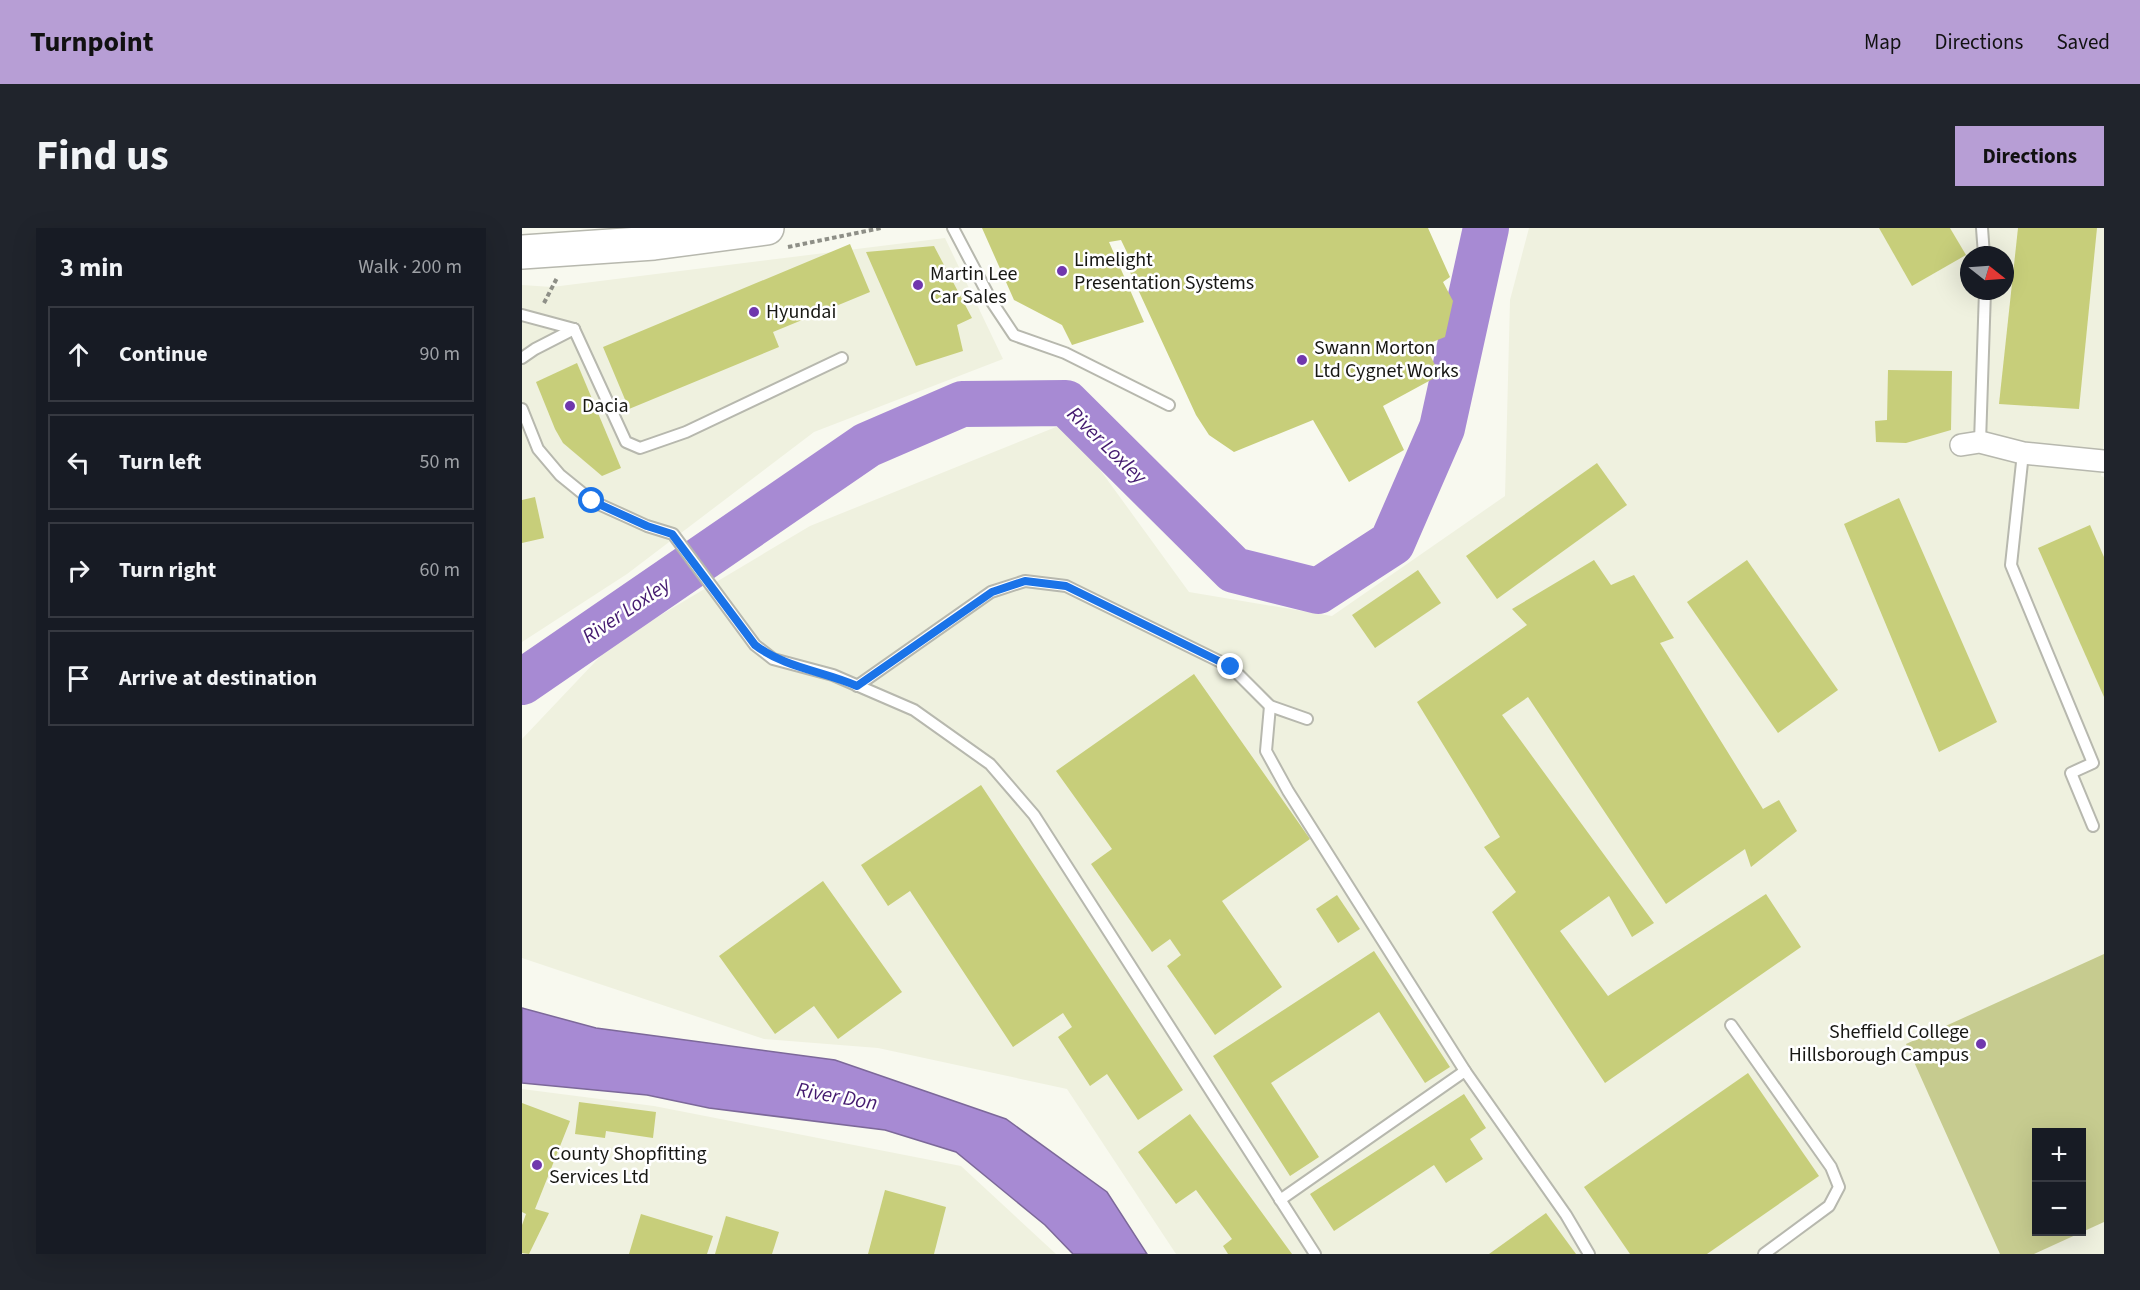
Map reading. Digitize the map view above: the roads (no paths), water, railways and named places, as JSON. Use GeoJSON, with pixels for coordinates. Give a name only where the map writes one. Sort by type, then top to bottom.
{"type":"FeatureCollection","features":[{"type":"Feature","properties":{"kind":"highway"},"geometry":{"type":"LineString","coordinates":[[522,252],[654,243],[767,228]]}},
{"type":"Feature","properties":{"kind":"street"},"geometry":{"type":"LineString","coordinates":[[1970,444],[2023,453],[2104,460]]}},
{"type":"Feature","properties":{"kind":"lane"},"geometry":{"type":"LineString","coordinates":[[953,228],[992,302],[1014,335],[1065,353],[1169,405]]}},
{"type":"Feature","properties":{"kind":"lane"},"geometry":{"type":"LineString","coordinates":[[1982,228],[1983,246]]}},
{"type":"Feature","properties":{"kind":"lane"},"geometry":{"type":"LineString","coordinates":[[1970,444],[1983,300]]}},
{"type":"Feature","properties":{"kind":"lane"},"geometry":{"type":"LineString","coordinates":[[522,315],[574,329]]}},
{"type":"Feature","properties":{"kind":"lane"},"geometry":{"type":"LineString","coordinates":[[574,329],[626,442],[640,448],[686,432],[842,358]]}},
{"type":"Feature","properties":{"kind":"lane"},"geometry":{"type":"LineString","coordinates":[[522,358],[574,329]]}},
{"type":"Feature","properties":{"kind":"lane"},"geometry":{"type":"LineString","coordinates":[[522,410],[538,449],[560,475],[592,501],[647,526],[672,534],[755,645],[773,659],[832,675],[914,710],[990,764],[1034,814],[1315,1254]]}},
{"type":"Feature","properties":{"kind":"lane"},"geometry":{"type":"LineString","coordinates":[[2023,453],[2011,565],[2093,763],[2071,773],[2093,826]]}},
{"type":"Feature","properties":{"kind":"lane"},"geometry":{"type":"LineString","coordinates":[[857,686],[992,592],[1025,581],[1066,586],[1231,667],[1270,706],[1307,719]]}},
{"type":"Feature","properties":{"kind":"lane"},"geometry":{"type":"LineString","coordinates":[[1270,706],[1266,751],[1287,791],[1465,1071],[1566,1215],[1589,1254]]}},
{"type":"Feature","properties":{"kind":"lane"},"geometry":{"type":"LineString","coordinates":[[1731,1025],[1832,1167],[1839,1187],[1829,1206],[1764,1254]]}},
{"type":"Feature","properties":{"kind":"lane"},"geometry":{"type":"LineString","coordinates":[[1280,1200],[1465,1071]]}},
{"type":"Feature","properties":{"kind":"water","name":"River Don"},"geometry":{"type":"Polygon","coordinates":[[[522,1008],[596,1028],[835,1060],[1006,1119],[1107,1192],[1147,1254],[1073,1254],[1045,1225],[956,1152],[885,1130],[709,1108],[647,1095],[522,1083],[522,1008]]]}},
{"type":"Feature","properties":{"kind":"waterway","name":"River Loxley"},"geometry":{"type":"LineString","coordinates":[[522,682],[867,445],[962,404],[1066,403],[1234,570],[1318,591],[1392,543],[1442,428],[1486,228]]}},
{"type":"Feature","properties":{"kind":"place","name":"Limelight Presentation Systems"},"geometry":{"type":"Point","coordinates":[1062,271]}},
{"type":"Feature","properties":{"kind":"place","name":"Martin Lee Car Sales"},"geometry":{"type":"Point","coordinates":[918,285]}},
{"type":"Feature","properties":{"kind":"place","name":"Hyundai"},"geometry":{"type":"Point","coordinates":[754,312]}},
{"type":"Feature","properties":{"kind":"place","name":"Swann Morton Ltd Cygnet Works"},"geometry":{"type":"Point","coordinates":[1302,360]}},
{"type":"Feature","properties":{"kind":"place","name":"Dacia"},"geometry":{"type":"Point","coordinates":[570,406]}},
{"type":"Feature","properties":{"kind":"place","name":"Sheffield College Hillsborough Campus"},"geometry":{"type":"Point","coordinates":[1981,1044]}},
{"type":"Feature","properties":{"kind":"place","name":"County Shopfitting Services Ltd"},"geometry":{"type":"Point","coordinates":[537,1165]}}]}
